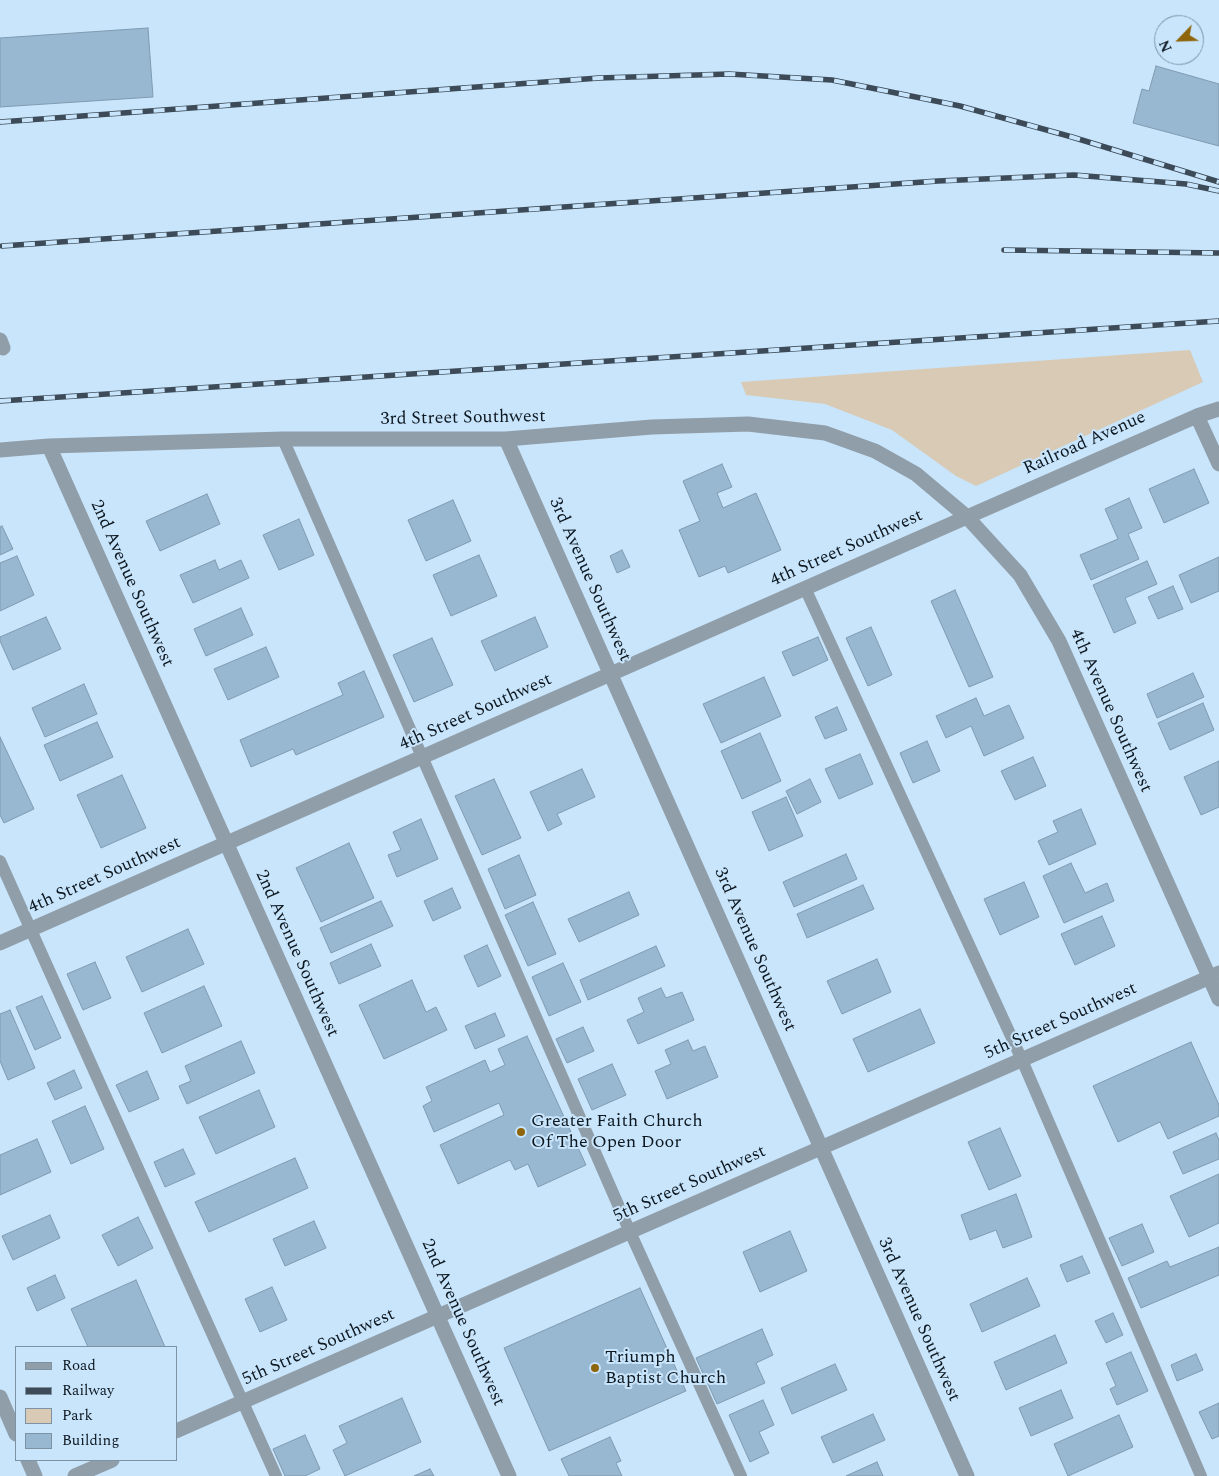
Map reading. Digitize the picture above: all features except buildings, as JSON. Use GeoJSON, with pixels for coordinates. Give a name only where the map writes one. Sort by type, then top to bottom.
{"type":"FeatureCollection","features":[{"type":"Feature","properties":{"kind":"street","name":"Railroad Avenue"},"geometry":{"type":"LineString","coordinates":[[967,517],[1198,416],[1219,409]]}},
{"type":"Feature","properties":{"kind":"street"},"geometry":{"type":"LineString","coordinates":[[1198,416],[1219,464]]}},
{"type":"Feature","properties":{"kind":"street","name":"3rd Street Southwest"},"geometry":{"type":"LineString","coordinates":[[0,450],[49,446],[283,439],[506,440],[652,427],[748,424],[825,433],[875,451],[916,474]]}},
{"type":"Feature","properties":{"kind":"street","name":"3rd Avenue Southwest"},"geometry":{"type":"LineString","coordinates":[[506,440],[967,1476]]}},
{"type":"Feature","properties":{"kind":"street","name":"2nd Avenue Southwest"},"geometry":{"type":"LineString","coordinates":[[49,446],[510,1476]]}},
{"type":"Feature","properties":{"kind":"street","name":"4th Avenue Southwest"},"geometry":{"type":"LineString","coordinates":[[916,474],[967,517],[1020,575],[1059,641],[1214,975],[1219,999]]}},
{"type":"Feature","properties":{"kind":"street","name":"4th Street Southwest"},"geometry":{"type":"LineString","coordinates":[[0,943],[967,517]]}},
{"type":"Feature","properties":{"kind":"street","name":"5th Street Southwest"},"geometry":{"type":"LineString","coordinates":[[178,1430],[1214,975]]}},
{"type":"Feature","properties":{"kind":"street"},"geometry":{"type":"LineString","coordinates":[[0,1398],[15,1432]]}},
{"type":"Feature","properties":{"kind":"street"},"geometry":{"type":"LineString","coordinates":[[28,1461],[35,1476]]}},
{"type":"Feature","properties":{"kind":"street"},"geometry":{"type":"LineString","coordinates":[[75,1476],[110,1461]]}},
{"type":"Feature","properties":{"kind":"lane"},"geometry":{"type":"LineString","coordinates":[[283,439],[630,1232],[741,1476]]}},
{"type":"Feature","properties":{"kind":"lane"},"geometry":{"type":"LineString","coordinates":[[805,588],[1022,1060],[1200,1476]]}},
{"type":"Feature","properties":{"kind":"lane"},"geometry":{"type":"LineString","coordinates":[[0,861],[276,1476]]}},
{"type":"Feature","properties":{"kind":"green space"},"geometry":{"type":"Polygon","coordinates":[[[1190,350],[1203,382],[976,486],[956,476],[892,430],[825,404],[746,395],[741,382],[1190,350]]]}},
{"type":"Feature","properties":{"kind":"railway"},"geometry":{"type":"LineString","coordinates":[[0,122],[599,78],[729,74],[832,80],[960,106],[1072,137],[1219,182]]}},
{"type":"Feature","properties":{"kind":"railway"},"geometry":{"type":"LineString","coordinates":[[2,246],[938,181],[1074,175],[1186,184],[1219,191]]}},
{"type":"Feature","properties":{"kind":"railway"},"geometry":{"type":"LineString","coordinates":[[1004,250],[1219,253]]}},
{"type":"Feature","properties":{"kind":"railway"},"geometry":{"type":"LineString","coordinates":[[0,401],[1219,321]]}},
{"type":"Feature","properties":{"kind":"place","name":"Greater Faith Church Of The Open Door"},"geometry":{"type":"Point","coordinates":[521,1132]}},
{"type":"Feature","properties":{"kind":"place","name":"Triumph Baptist Church"},"geometry":{"type":"Point","coordinates":[595,1368]}}]}
